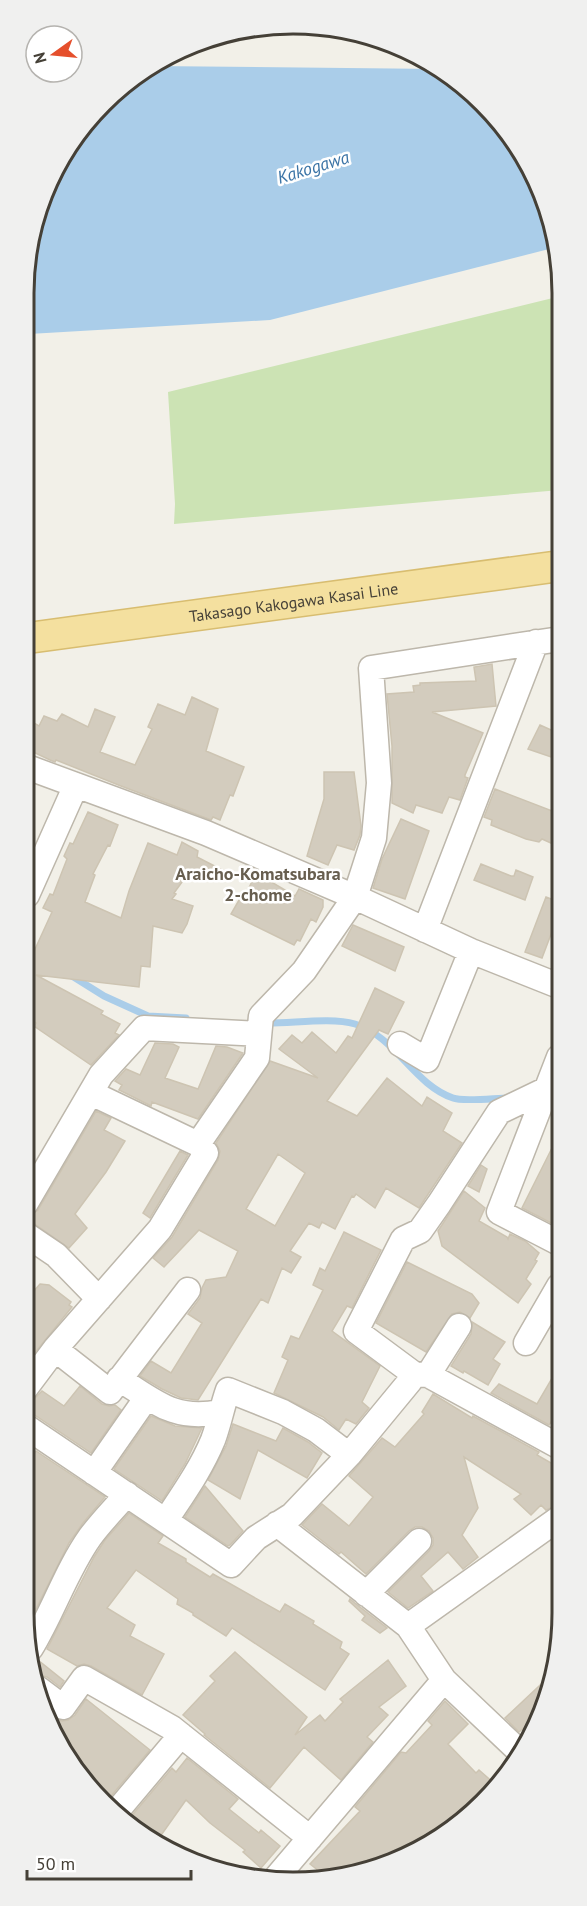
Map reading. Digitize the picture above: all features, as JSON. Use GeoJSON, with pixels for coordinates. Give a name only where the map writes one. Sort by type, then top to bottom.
{"type":"FeatureCollection","features":[{"type":"Feature","properties":{"kind":"main road","name":"Takasago Kakogawa Kasai Line"},"geometry":{"type":"LineString","coordinates":[[34,637],[552,567]]}},
{"type":"Feature","properties":{"kind":"street"},"geometry":{"type":"LineString","coordinates":[[198,1144],[257,1058],[261,1016],[304,971],[355,897],[374,838],[379,783],[371,668],[548,641]]}},
{"type":"Feature","properties":{"kind":"street"},"geometry":{"type":"LineString","coordinates":[[425,930],[548,641]]}},
{"type":"Feature","properties":{"kind":"street"},"geometry":{"type":"LineString","coordinates":[[34,770],[206,833],[355,897],[471,951],[552,983]]}},
{"type":"Feature","properties":{"kind":"street"},"geometry":{"type":"LineString","coordinates":[[34,879],[76,785]]}},
{"type":"Feature","properties":{"kind":"street"},"geometry":{"type":"LineString","coordinates":[[400,1044],[427,1060],[471,951]]}},
{"type":"Feature","properties":{"kind":"street"},"geometry":{"type":"LineString","coordinates":[[34,1189],[101,1075],[144,1028],[259,1034]]}},
{"type":"Feature","properties":{"kind":"street"},"geometry":{"type":"LineString","coordinates":[[552,1076],[499,1212],[552,1239]]}},
{"type":"Feature","properties":{"kind":"street"},"geometry":{"type":"LineString","coordinates":[[547,1089],[500,1112],[420,1231],[403,1239],[356,1331],[421,1375],[552,1443]]}},
{"type":"Feature","properties":{"kind":"street"},"geometry":{"type":"LineString","coordinates":[[34,1377],[55,1349],[160,1229],[206,1154],[198,1144],[91,1093]]}},
{"type":"Feature","properties":{"kind":"street"},"geometry":{"type":"LineString","coordinates":[[34,1240],[56,1255],[99,1299]]}},
{"type":"Feature","properties":{"kind":"street"},"geometry":{"type":"LineString","coordinates":[[55,1349],[110,1392],[188,1290]]}},
{"type":"Feature","properties":{"kind":"street"},"geometry":{"type":"LineString","coordinates":[[526,1343],[552,1298]]}},
{"type":"Feature","properties":{"kind":"street"},"geometry":{"type":"LineString","coordinates":[[34,1432],[231,1565],[256,1538],[292,1515],[421,1375],[459,1326]]}},
{"type":"Feature","properties":{"kind":"street"},"geometry":{"type":"LineString","coordinates":[[119,1379],[147,1397],[179,1413],[196,1416],[220,1412]]}},
{"type":"Feature","properties":{"kind":"street"},"geometry":{"type":"LineString","coordinates":[[166,1520],[201,1467],[214,1436],[228,1390],[283,1412],[316,1430],[349,1455]]}},
{"type":"Feature","properties":{"kind":"street"},"geometry":{"type":"LineString","coordinates":[[94,1473],[147,1397]]}},
{"type":"Feature","properties":{"kind":"street"},"geometry":{"type":"LineString","coordinates":[[36,1639],[90,1537],[126,1494]]}},
{"type":"Feature","properties":{"kind":"street"},"geometry":{"type":"LineString","coordinates":[[408,1626],[552,1523]]}},
{"type":"Feature","properties":{"kind":"street"},"geometry":{"type":"LineString","coordinates":[[278,1524],[408,1626],[444,1680],[514,1748]]}},
{"type":"Feature","properties":{"kind":"street"},"geometry":{"type":"LineString","coordinates":[[366,1594],[419,1542]]}},
{"type":"Feature","properties":{"kind":"street"},"geometry":{"type":"LineString","coordinates":[[48,1696],[63,1707],[84,1678],[172,1728],[310,1838]]}},
{"type":"Feature","properties":{"kind":"street"},"geometry":{"type":"LineString","coordinates":[[282,1871],[444,1680]]}},
{"type":"Feature","properties":{"kind":"street"},"geometry":{"type":"LineString","coordinates":[[121,1805],[181,1735]]}},
{"type":"Feature","properties":{"kind":"green space"},"geometry":{"type":"Polygon","coordinates":[[[552,298],[552,491],[174,524],[175,504],[168,392],[552,298]]]}},
{"type":"Feature","properties":{"kind":"water","name":"Kakogawa"},"geometry":{"type":"Polygon","coordinates":[[[169,66],[423,69],[451,88],[477,110],[509,150],[526,179],[539,210],[549,249],[270,320],[34,334],[35,277],[39,243],[48,210],[69,164],[110,110],[136,88],[169,66]]]}},
{"type":"Feature","properties":{"kind":"building"},"geometry":{"type":"Polygon","coordinates":[[[492,664],[496,706],[432,712],[483,733],[465,775],[468,778],[460,800],[449,797],[442,813],[416,805],[413,813],[392,803],[392,746],[387,694],[414,692],[413,686],[420,685],[420,683],[476,681],[474,667],[492,664]]]}},
{"type":"Feature","properties":{"kind":"building"},"geometry":{"type":"Polygon","coordinates":[[[192,697],[218,709],[206,751],[244,767],[233,796],[230,795],[220,820],[213,817],[211,820],[34,752],[34,723],[39,726],[44,716],[57,721],[62,714],[88,727],[95,709],[115,717],[100,752],[135,765],[152,729],[148,727],[158,704],[185,715],[192,697]]]}},
{"type":"Feature","properties":{"kind":"building"},"geometry":{"type":"Polygon","coordinates":[[[540,725],[552,730],[552,757],[528,749],[540,725]]]}},
{"type":"Feature","properties":{"kind":"building"},"geometry":{"type":"Polygon","coordinates":[[[324,772],[354,772],[361,826],[354,850],[337,845],[328,865],[307,856],[324,799],[324,772]]]}},
{"type":"Feature","properties":{"kind":"building"},"geometry":{"type":"Polygon","coordinates":[[[495,789],[552,811],[552,844],[542,839],[539,842],[526,839],[491,825],[492,820],[484,817],[495,789]]]}},
{"type":"Feature","properties":{"kind":"building"},"geometry":{"type":"Polygon","coordinates":[[[88,812],[118,825],[110,846],[108,845],[93,874],[95,875],[85,902],[121,918],[148,843],[177,855],[182,842],[198,851],[197,857],[230,874],[190,871],[172,899],[193,906],[187,924],[182,933],[153,926],[150,967],[141,966],[139,987],[36,975],[103,1011],[101,1014],[120,1024],[115,1033],[119,1035],[91,1065],[34,1026],[36,1023],[34,1022],[34,951],[52,912],[43,908],[50,894],[53,895],[67,859],[64,856],[70,843],[73,844],[88,812]]]}},
{"type":"Feature","properties":{"kind":"building"},"geometry":{"type":"Polygon","coordinates":[[[401,819],[429,831],[405,899],[373,888],[382,859],[401,819]]]}},
{"type":"Feature","properties":{"kind":"building"},"geometry":{"type":"Polygon","coordinates":[[[481,864],[511,876],[514,876],[516,870],[533,877],[525,900],[474,880],[481,864]]]}},
{"type":"Feature","properties":{"kind":"building"},"geometry":{"type":"Polygon","coordinates":[[[256,873],[295,896],[299,889],[323,900],[323,907],[316,922],[311,919],[300,941],[297,940],[294,945],[231,914],[242,895],[245,896],[256,873]]]}},
{"type":"Feature","properties":{"kind":"building"},"geometry":{"type":"Polygon","coordinates":[[[546,897],[552,899],[552,932],[542,958],[525,952],[546,897]]]}},
{"type":"Feature","properties":{"kind":"building"},"geometry":{"type":"Polygon","coordinates":[[[353,925],[404,947],[395,971],[342,946],[353,925]]]}},
{"type":"Feature","properties":{"kind":"building"},"geometry":{"type":"Polygon","coordinates":[[[375,988],[404,1002],[388,1034],[379,1030],[327,1101],[357,1116],[387,1078],[422,1106],[427,1097],[452,1113],[443,1131],[462,1143],[419,1208],[386,1188],[375,1208],[356,1194],[352,1196],[335,1229],[322,1222],[319,1228],[309,1223],[290,1251],[301,1257],[291,1273],[282,1268],[268,1303],[261,1299],[198,1400],[181,1398],[162,1389],[140,1376],[151,1361],[171,1373],[202,1323],[188,1314],[200,1298],[206,1280],[226,1277],[238,1251],[199,1230],[164,1267],[153,1258],[172,1237],[218,1160],[220,1151],[216,1143],[270,1061],[318,1078],[279,1049],[292,1035],[302,1043],[312,1032],[336,1053],[348,1036],[352,1038],[375,988]],[[278,1154],[246,1209],[275,1226],[305,1173],[278,1154]]]}},
{"type":"Feature","properties":{"kind":"building"},"geometry":{"type":"Polygon","coordinates":[[[155,1043],[173,1044],[179,1047],[165,1078],[198,1089],[216,1046],[243,1053],[198,1119],[152,1102],[151,1106],[119,1090],[122,1085],[115,1081],[126,1069],[140,1075],[155,1043]]]}},
{"type":"Feature","properties":{"kind":"building"},"geometry":{"type":"Polygon","coordinates":[[[96,1111],[111,1118],[104,1130],[125,1141],[106,1172],[75,1214],[87,1228],[69,1248],[34,1224],[34,1213],[38,1210],[96,1111]]]}},
{"type":"Feature","properties":{"kind":"building"},"geometry":{"type":"Polygon","coordinates":[[[552,1148],[552,1223],[522,1208],[552,1148]]]}},
{"type":"Feature","properties":{"kind":"building"},"geometry":{"type":"Polygon","coordinates":[[[180,1151],[188,1155],[150,1218],[143,1213],[180,1151]]]}},
{"type":"Feature","properties":{"kind":"building"},"geometry":{"type":"Polygon","coordinates":[[[481,1165],[487,1169],[479,1192],[468,1186],[481,1165]]]}},
{"type":"Feature","properties":{"kind":"building"},"geometry":{"type":"Polygon","coordinates":[[[464,1191],[485,1208],[479,1221],[508,1239],[510,1234],[525,1241],[539,1253],[526,1279],[531,1284],[518,1303],[442,1246],[438,1231],[464,1191]]]}},
{"type":"Feature","properties":{"kind":"building"},"geometry":{"type":"Polygon","coordinates":[[[344,1232],[381,1250],[352,1308],[347,1306],[332,1331],[380,1366],[362,1402],[369,1408],[356,1424],[346,1419],[339,1430],[323,1417],[274,1393],[288,1360],[282,1357],[291,1336],[299,1339],[323,1290],[313,1285],[320,1268],[325,1271],[344,1232]]]}},
{"type":"Feature","properties":{"kind":"building"},"geometry":{"type":"Polygon","coordinates":[[[407,1262],[472,1294],[479,1303],[470,1318],[460,1312],[452,1314],[426,1352],[376,1323],[407,1262]]]}},
{"type":"Feature","properties":{"kind":"building"},"geometry":{"type":"Polygon","coordinates":[[[40,1284],[49,1285],[71,1302],[69,1305],[72,1307],[34,1354],[34,1291],[40,1284]]]}},
{"type":"Feature","properties":{"kind":"building"},"geometry":{"type":"Polygon","coordinates":[[[472,1322],[505,1342],[493,1359],[500,1364],[488,1385],[451,1366],[471,1334],[472,1322]]]}},
{"type":"Feature","properties":{"kind":"building"},"geometry":{"type":"Polygon","coordinates":[[[552,1378],[552,1421],[549,1425],[491,1393],[499,1384],[537,1404],[552,1378]]]}},
{"type":"Feature","properties":{"kind":"building"},"geometry":{"type":"Polygon","coordinates":[[[80,1386],[102,1404],[115,1405],[121,1410],[91,1453],[34,1415],[34,1399],[42,1391],[64,1406],[80,1386]]]}},
{"type":"Feature","properties":{"kind":"building"},"geometry":{"type":"Polygon","coordinates":[[[433,1394],[472,1418],[473,1416],[539,1452],[537,1455],[552,1464],[552,1508],[546,1510],[541,1505],[531,1515],[514,1499],[521,1494],[464,1457],[478,1508],[462,1535],[478,1557],[463,1569],[448,1552],[421,1576],[433,1591],[408,1608],[388,1592],[429,1551],[433,1545],[433,1538],[429,1531],[422,1527],[415,1527],[409,1531],[366,1574],[341,1552],[339,1554],[302,1525],[322,1504],[349,1526],[373,1497],[349,1476],[382,1438],[395,1447],[424,1414],[422,1412],[433,1394]]]}},
{"type":"Feature","properties":{"kind":"building"},"geometry":{"type":"Polygon","coordinates":[[[151,1416],[175,1426],[202,1428],[185,1464],[162,1501],[114,1469],[151,1416]]]}},
{"type":"Feature","properties":{"kind":"building"},"geometry":{"type":"Polygon","coordinates":[[[233,1424],[276,1441],[283,1428],[322,1453],[307,1478],[258,1450],[240,1499],[208,1480],[226,1446],[233,1424]]]}},
{"type":"Feature","properties":{"kind":"building"},"geometry":{"type":"Polygon","coordinates":[[[36,1451],[105,1497],[69,1543],[34,1613],[34,1612],[34,1454],[36,1451]]]}},
{"type":"Feature","properties":{"kind":"building"},"geometry":{"type":"Polygon","coordinates":[[[205,1486],[243,1531],[228,1546],[185,1517],[205,1486]]]}},
{"type":"Feature","properties":{"kind":"building"},"geometry":{"type":"Polygon","coordinates":[[[129,1513],[163,1536],[158,1543],[186,1559],[186,1562],[210,1577],[213,1574],[280,1612],[285,1604],[314,1621],[313,1624],[342,1642],[340,1648],[349,1654],[325,1690],[232,1628],[226,1636],[177,1604],[178,1599],[136,1570],[107,1608],[135,1625],[130,1636],[164,1654],[142,1695],[91,1666],[84,1664],[77,1666],[47,1649],[94,1557],[105,1540],[129,1513]]]}},
{"type":"Feature","properties":{"kind":"building"},"geometry":{"type":"Polygon","coordinates":[[[350,1599],[387,1628],[380,1633],[362,1620],[365,1616],[349,1601],[350,1599]]]}},
{"type":"Feature","properties":{"kind":"building"},"geometry":{"type":"Polygon","coordinates":[[[235,1652],[307,1717],[295,1735],[320,1715],[325,1721],[343,1702],[340,1699],[388,1660],[406,1686],[379,1707],[388,1715],[367,1737],[373,1742],[341,1780],[304,1747],[270,1788],[204,1735],[183,1715],[215,1681],[210,1676],[235,1652]]]}},
{"type":"Feature","properties":{"kind":"building"},"geometry":{"type":"Polygon","coordinates":[[[39,1661],[64,1681],[60,1687],[42,1676],[39,1661]]]}},
{"type":"Feature","properties":{"kind":"building"},"geometry":{"type":"Polygon","coordinates":[[[543,1682],[527,1725],[519,1732],[505,1718],[543,1682]]]}},
{"type":"Feature","properties":{"kind":"building"},"geometry":{"type":"Polygon","coordinates":[[[86,1699],[150,1750],[111,1797],[78,1756],[58,1720],[68,1720],[75,1715],[86,1699]]]}},
{"type":"Feature","properties":{"kind":"building"},"geometry":{"type":"Polygon","coordinates":[[[445,1701],[468,1724],[448,1744],[476,1773],[479,1770],[490,1780],[477,1796],[451,1818],[408,1845],[361,1863],[318,1870],[310,1864],[360,1811],[355,1807],[401,1752],[406,1753],[432,1725],[428,1721],[445,1701]]]}},
{"type":"Feature","properties":{"kind":"building"},"geometry":{"type":"Polygon","coordinates":[[[187,1758],[238,1799],[229,1809],[259,1833],[261,1830],[280,1846],[261,1868],[243,1852],[245,1850],[210,1823],[186,1800],[161,1835],[132,1815],[172,1768],[176,1772],[187,1758]]]}},
{"type":"Feature","properties":{"kind":"waterway"},"geometry":{"type":"LineString","coordinates":[[34,953],[40,957]]}},
{"type":"Feature","properties":{"kind":"waterway"},"geometry":{"type":"LineString","coordinates":[[72,976],[104,996],[148,1016],[186,1018]]}},
{"type":"Feature","properties":{"kind":"waterway"},"geometry":{"type":"LineString","coordinates":[[263,1023],[322,1021],[355,1024],[382,1039],[439,1092],[458,1099],[508,1098]]}},
{"type":"Feature","properties":{"kind":"district","name":"Araicho-Komatsubara 2-chome"},"geometry":{"type":"Point","coordinates":[258,883]}}]}
